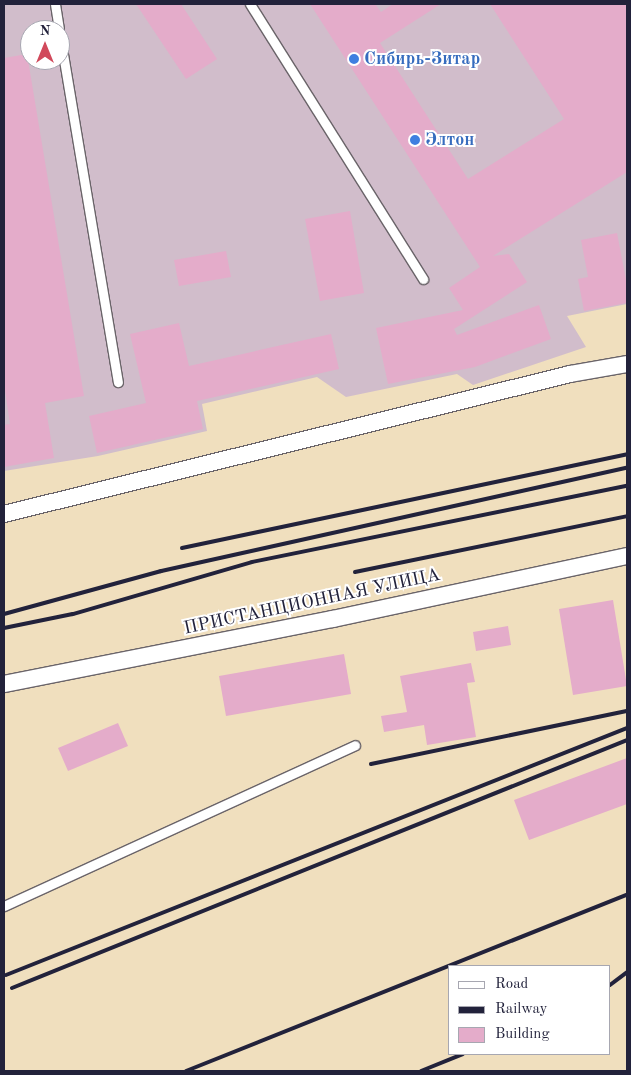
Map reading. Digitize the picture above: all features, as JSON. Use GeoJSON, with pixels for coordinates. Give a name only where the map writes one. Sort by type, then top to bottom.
{"type":"FeatureCollection","features":[{"type":"Feature","properties":{"kind":"street"},"geometry":{"type":"LineString","coordinates":[[4,514],[416,415],[570,374],[627,364]]}},
{"type":"Feature","properties":{"kind":"street","name":"ПРИСТАНЦИОННАЯ УЛИЦА"},"geometry":{"type":"LineString","coordinates":[[4,684],[333,619],[627,556]]}},
{"type":"Feature","properties":{"kind":"lane"},"geometry":{"type":"LineString","coordinates":[[55,4],[57,20]]}},
{"type":"Feature","properties":{"kind":"lane"},"geometry":{"type":"LineString","coordinates":[[250,4],[423,279]]}},
{"type":"Feature","properties":{"kind":"lane"},"geometry":{"type":"LineString","coordinates":[[66,70],[118,382]]}},
{"type":"Feature","properties":{"kind":"lane"},"geometry":{"type":"LineString","coordinates":[[4,906],[355,745]]}},
{"type":"Feature","properties":{"kind":"shaded area"},"geometry":{"type":"Polygon","coordinates":[[[4,4],[627,4],[627,304],[567,316],[586,347],[473,385],[457,374],[346,397],[317,377],[202,404],[207,431],[98,456],[4,471],[4,4]]]}},
{"type":"Feature","properties":{"kind":"building"},"geometry":{"type":"Polygon","coordinates":[[[136,4],[181,4],[217,59],[186,79],[136,4]]]}},
{"type":"Feature","properties":{"kind":"building"},"geometry":{"type":"Polygon","coordinates":[[[310,4],[375,4],[381,12],[393,4],[441,4],[380,43],[468,179],[564,119],[490,4],[627,4],[627,172],[493,256],[509,254],[527,282],[454,329],[457,335],[539,305],[551,339],[475,367],[388,384],[376,328],[463,310],[449,288],[480,267],[310,4]]]}},
{"type":"Feature","properties":{"kind":"building"},"geometry":{"type":"Polygon","coordinates":[[[20,55],[20,70],[30,70],[84,396],[45,403],[54,458],[4,467],[4,425],[10,424],[4,384],[4,58],[20,55]]]}},
{"type":"Feature","properties":{"kind":"building"},"geometry":{"type":"Polygon","coordinates":[[[350,211],[364,293],[320,301],[305,219],[350,211]]]}},
{"type":"Feature","properties":{"kind":"building"},"geometry":{"type":"Polygon","coordinates":[[[617,233],[627,285],[627,303],[584,311],[578,279],[588,277],[581,240],[617,233]]]}},
{"type":"Feature","properties":{"kind":"building"},"geometry":{"type":"Polygon","coordinates":[[[226,251],[231,277],[179,286],[174,260],[226,251]]]}},
{"type":"Feature","properties":{"kind":"building"},"geometry":{"type":"Polygon","coordinates":[[[179,323],[189,366],[331,334],[339,369],[197,401],[203,429],[97,453],[89,416],[146,403],[130,334],[179,323]]]}},
{"type":"Feature","properties":{"kind":"building"},"geometry":{"type":"Polygon","coordinates":[[[613,600],[627,686],[573,695],[559,609],[613,600]]]}},
{"type":"Feature","properties":{"kind":"building"},"geometry":{"type":"Polygon","coordinates":[[[508,626],[511,645],[476,651],[473,632],[508,626]]]}},
{"type":"Feature","properties":{"kind":"building"},"geometry":{"type":"Polygon","coordinates":[[[344,654],[351,694],[226,716],[219,676],[344,654]]]}},
{"type":"Feature","properties":{"kind":"building"},"geometry":{"type":"Polygon","coordinates":[[[471,663],[475,682],[467,683],[476,737],[427,745],[424,725],[384,732],[381,716],[407,712],[400,676],[471,663]]]}},
{"type":"Feature","properties":{"kind":"building"},"geometry":{"type":"Polygon","coordinates":[[[118,723],[128,746],[68,771],[58,748],[118,723]]]}},
{"type":"Feature","properties":{"kind":"building"},"geometry":{"type":"Polygon","coordinates":[[[627,758],[627,804],[529,840],[514,800],[627,758]]]}},
{"type":"Feature","properties":{"kind":"railway"},"geometry":{"type":"LineString","coordinates":[[182,548],[627,454]]}},
{"type":"Feature","properties":{"kind":"railway"},"geometry":{"type":"LineString","coordinates":[[4,614],[161,571],[627,468]]}},
{"type":"Feature","properties":{"kind":"railway"},"geometry":{"type":"LineString","coordinates":[[4,628],[73,614],[252,562],[627,486]]}},
{"type":"Feature","properties":{"kind":"railway"},"geometry":{"type":"LineString","coordinates":[[355,572],[627,516]]}},
{"type":"Feature","properties":{"kind":"railway"},"geometry":{"type":"LineString","coordinates":[[371,764],[627,711]]}},
{"type":"Feature","properties":{"kind":"railway"},"geometry":{"type":"LineString","coordinates":[[6,975],[627,728]]}},
{"type":"Feature","properties":{"kind":"railway"},"geometry":{"type":"LineString","coordinates":[[12,988],[627,740]]}},
{"type":"Feature","properties":{"kind":"railway"},"geometry":{"type":"LineString","coordinates":[[452,965],[627,895]]}},
{"type":"Feature","properties":{"kind":"railway"},"geometry":{"type":"LineString","coordinates":[[186,1071],[448,966]]}},
{"type":"Feature","properties":{"kind":"railway"},"geometry":{"type":"LineString","coordinates":[[611,984],[627,972]]}},
{"type":"Feature","properties":{"kind":"railway"},"geometry":{"type":"LineString","coordinates":[[421,1071],[461,1055]]}},
{"type":"Feature","properties":{"kind":"place","name":"Сибирь-Зитар"},"geometry":{"type":"Point","coordinates":[354,59]}},
{"type":"Feature","properties":{"kind":"place","name":"Элтон"},"geometry":{"type":"Point","coordinates":[415,140]}}]}
